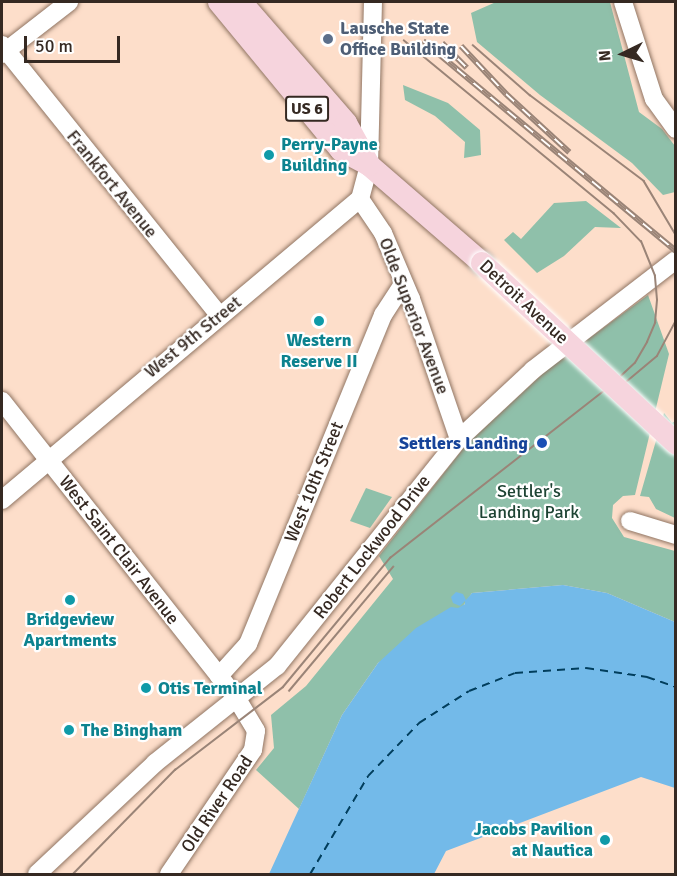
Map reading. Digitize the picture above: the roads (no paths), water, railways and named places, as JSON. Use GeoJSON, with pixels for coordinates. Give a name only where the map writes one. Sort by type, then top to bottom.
{"type":"FeatureCollection","features":[{"type":"Feature","properties":{"kind":"main road","name":"US 6"},"geometry":{"type":"LineString","coordinates":[[219,2],[341,150],[369,165]]}},
{"type":"Feature","properties":{"kind":"main road","name":"US 6"},"geometry":{"type":"LineString","coordinates":[[241,2],[346,123],[369,165]]}},
{"type":"Feature","properties":{"kind":"main road","name":"Detroit Avenue"},"geometry":{"type":"LineString","coordinates":[[369,165],[482,263],[675,444]]}},
{"type":"Feature","properties":{"kind":"street"},"geometry":{"type":"LineString","coordinates":[[3,50],[69,2]]}},
{"type":"Feature","properties":{"kind":"street"},"geometry":{"type":"LineString","coordinates":[[360,199],[369,165],[373,2]]}},
{"type":"Feature","properties":{"kind":"street"},"geometry":{"type":"LineString","coordinates":[[623,2],[654,99],[675,129]]}},
{"type":"Feature","properties":{"kind":"street","name":"Frankfort Avenue"},"geometry":{"type":"LineString","coordinates":[[3,50],[219,315]]}},
{"type":"Feature","properties":{"kind":"street","name":"West 9th Street"},"geometry":{"type":"LineString","coordinates":[[2,500],[219,315],[360,199]]}},
{"type":"Feature","properties":{"kind":"street","name":"Olde Superior Avenue"},"geometry":{"type":"LineString","coordinates":[[360,199],[383,233],[459,439]]}},
{"type":"Feature","properties":{"kind":"street","name":"Robert Lockwood Drive"},"geometry":{"type":"LineString","coordinates":[[237,699],[253,688],[296,646],[374,541],[459,439],[533,370],[675,260]]}},
{"type":"Feature","properties":{"kind":"street","name":"West 10th Street"},"geometry":{"type":"LineString","coordinates":[[219,676],[248,644],[383,315],[403,284]]}},
{"type":"Feature","properties":{"kind":"street","name":"West Saint Clair Avenue"},"geometry":{"type":"LineString","coordinates":[[2,401],[237,699]]}},
{"type":"Feature","properties":{"kind":"street"},"geometry":{"type":"LineString","coordinates":[[630,521],[675,535]]}},
{"type":"Feature","properties":{"kind":"street"},"geometry":{"type":"LineString","coordinates":[[37,874],[155,763],[237,699]]}},
{"type":"Feature","properties":{"kind":"street","name":"Old River Road"},"geometry":{"type":"LineString","coordinates":[[169,874],[253,750],[256,731],[237,699]]}},
{"type":"Feature","properties":{"kind":"water"},"geometry":{"type":"Polygon","coordinates":[[[563,585],[607,593],[675,622],[675,788],[641,777],[446,851],[434,874],[269,874],[342,715],[378,663],[416,628],[451,607],[458,608],[465,604],[465,601],[460,606],[453,603],[451,597],[456,592],[463,594],[466,600],[472,593],[563,585]]]}},
{"type":"Feature","properties":{"kind":"tram line"},"geometry":{"type":"LineString","coordinates":[[73,874],[175,770],[283,687],[390,558],[609,387],[635,363],[655,323],[657,300],[655,276],[641,242],[614,214],[404,41]]}},
{"type":"Feature","properties":{"kind":"tram line"},"geometry":{"type":"LineString","coordinates":[[473,45],[530,95],[644,181],[676,235]]}},
{"type":"Feature","properties":{"kind":"tram line"},"geometry":{"type":"LineString","coordinates":[[614,392],[657,356],[676,321]]}},
{"type":"Feature","properties":{"kind":"tram line"},"geometry":{"type":"LineString","coordinates":[[289,691],[393,567]]}},
{"type":"Feature","properties":{"kind":"railway"},"geometry":{"type":"LineString","coordinates":[[423,41],[676,251]]}},
{"type":"Feature","properties":{"kind":"railway"},"geometry":{"type":"LineString","coordinates":[[442,43],[467,68]]}},
{"type":"Feature","properties":{"kind":"railway"},"geometry":{"type":"LineString","coordinates":[[461,46],[506,94],[569,152]]}},
{"type":"Feature","properties":{"kind":"place","name":"Lausche State Office Building"},"geometry":{"type":"Point","coordinates":[328,39]}},
{"type":"Feature","properties":{"kind":"place","name":"Perry-Payne Building"},"geometry":{"type":"Point","coordinates":[269,155]}},
{"type":"Feature","properties":{"kind":"place","name":"Western Reserve II"},"geometry":{"type":"Point","coordinates":[319,321]}},
{"type":"Feature","properties":{"kind":"place","name":"Settlers Landing"},"geometry":{"type":"Point","coordinates":[542,443]}},
{"type":"Feature","properties":{"kind":"place","name":"Bridgeview Apartments"},"geometry":{"type":"Point","coordinates":[70,600]}},
{"type":"Feature","properties":{"kind":"place","name":"Otis Terminal"},"geometry":{"type":"Point","coordinates":[146,688]}},
{"type":"Feature","properties":{"kind":"place","name":"The Bingham"},"geometry":{"type":"Point","coordinates":[69,730]}},
{"type":"Feature","properties":{"kind":"place","name":"Jacobs Pavilion at Nautica"},"geometry":{"type":"Point","coordinates":[605,840]}},
{"type":"Feature","properties":{"kind":"park label","name":"Settler's Landing Park"},"geometry":{"type":"Point","coordinates":[529,502]}}]}
